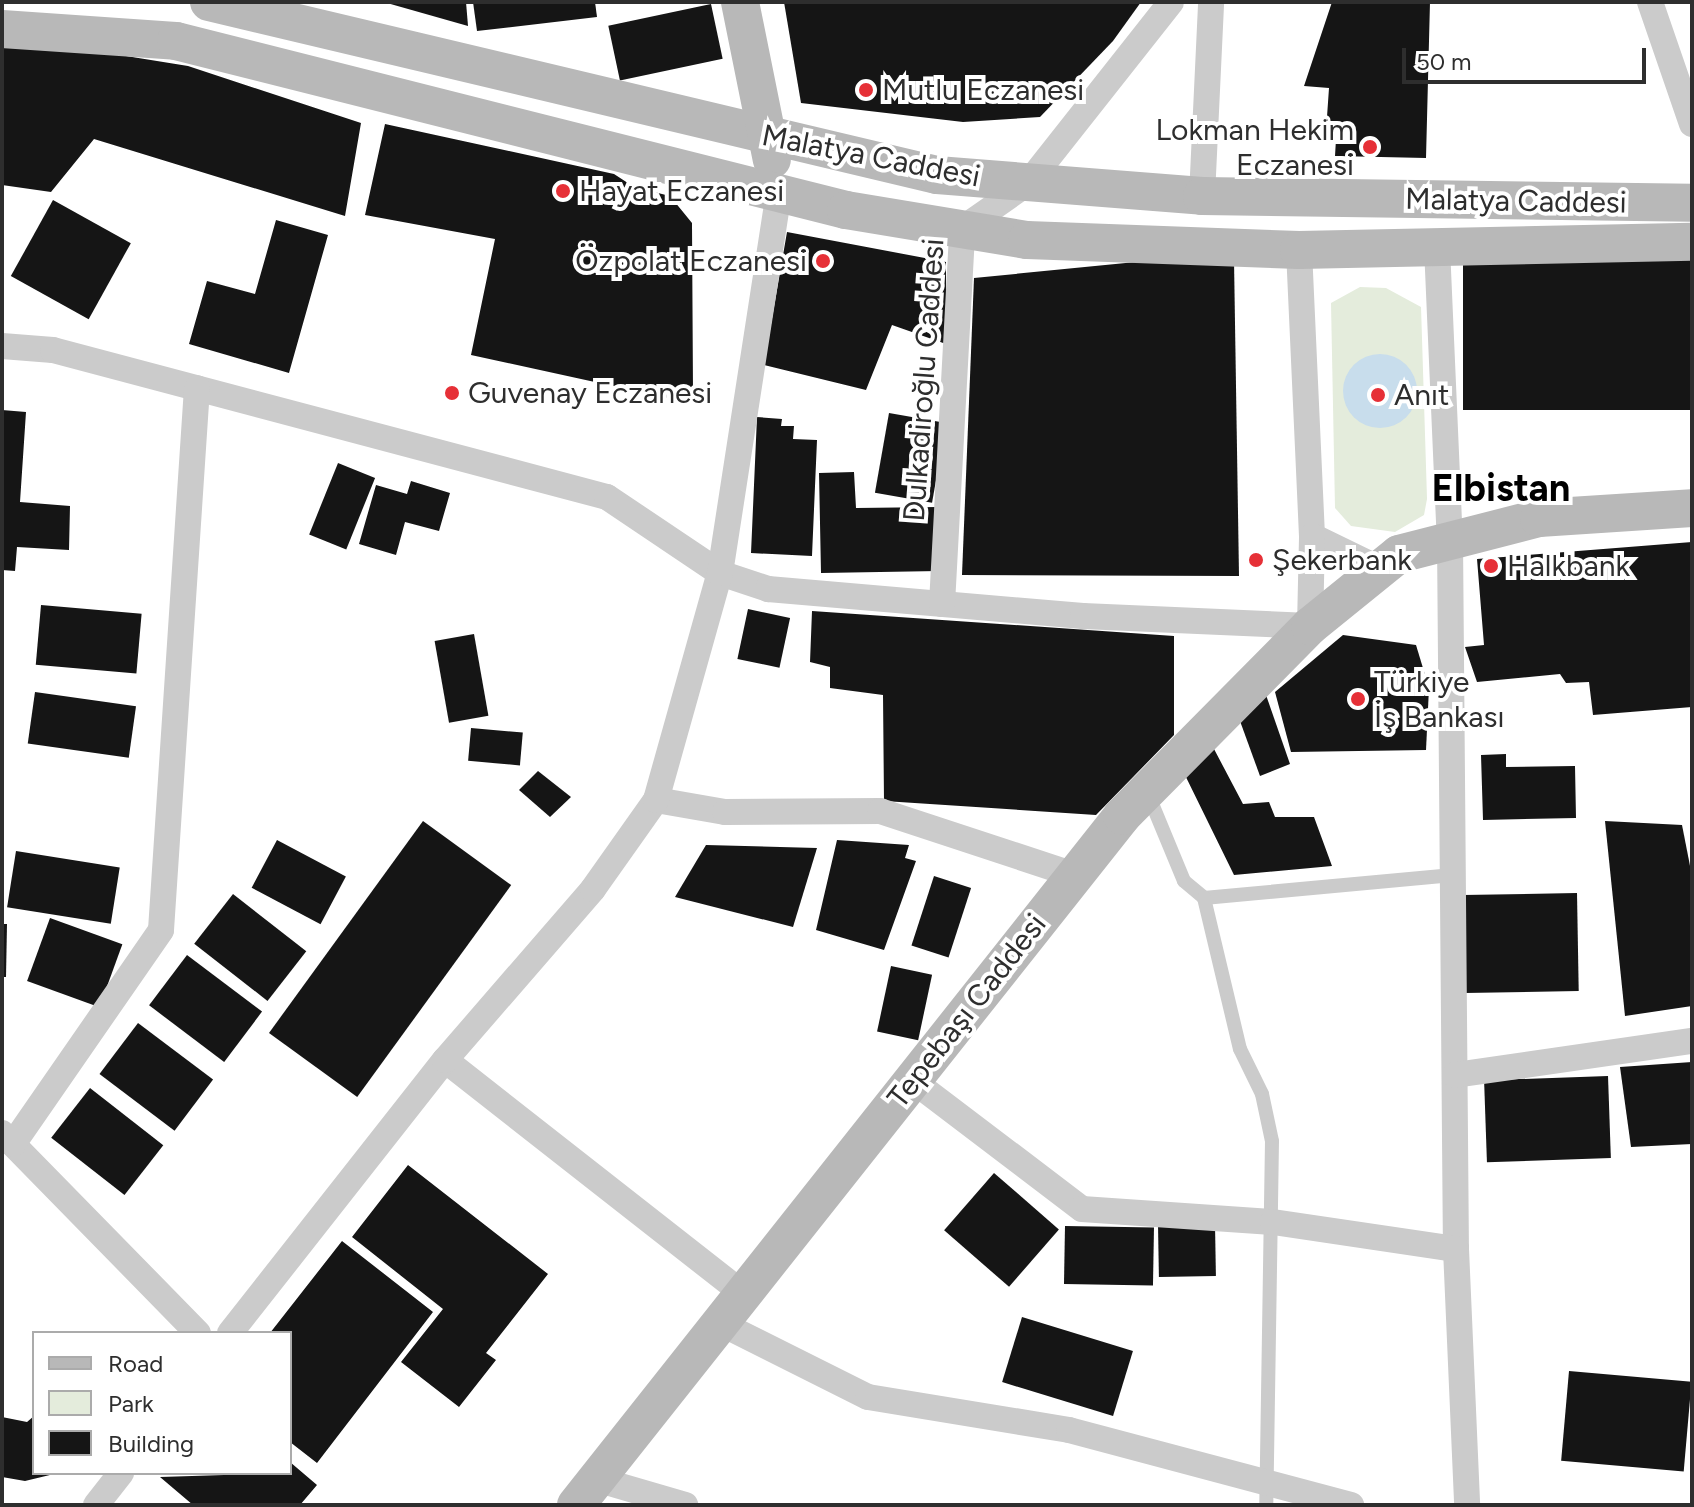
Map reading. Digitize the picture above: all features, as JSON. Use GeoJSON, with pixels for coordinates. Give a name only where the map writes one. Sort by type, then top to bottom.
{"type":"FeatureCollection","features":[{"type":"Feature","properties":{"kind":"street","name":"Malatya Caddesi"},"geometry":{"type":"LineString","coordinates":[[209,2],[937,175],[1202,196],[1692,203]]}},
{"type":"Feature","properties":{"kind":"street"},"geometry":{"type":"LineString","coordinates":[[232,1331],[445,1060],[593,889],[656,800],[720,573],[779,193],[740,2]]}},
{"type":"Feature","properties":{"kind":"street","name":"Dulkadiroğlu Caddesi"},"geometry":{"type":"LineString","coordinates":[[942,604],[962,229],[1029,182],[1171,2]]}},
{"type":"Feature","properties":{"kind":"street"},"geometry":{"type":"LineString","coordinates":[[1202,196],[1211,2]]}},
{"type":"Feature","properties":{"kind":"street"},"geometry":{"type":"LineString","coordinates":[[1650,2],[1692,124]]}},
{"type":"Feature","properties":{"kind":"street"},"geometry":{"type":"LineString","coordinates":[[2,29],[176,41],[779,193],[1027,240],[1299,250],[1692,242]]}},
{"type":"Feature","properties":{"kind":"street"},"geometry":{"type":"LineString","coordinates":[[1437,247],[1450,540],[1456,1249],[1467,1505]]}},
{"type":"Feature","properties":{"kind":"street"},"geometry":{"type":"LineString","coordinates":[[2,346],[53,350],[607,497],[720,573],[768,589],[942,604],[1310,626],[1312,536],[1299,250]]}},
{"type":"Feature","properties":{"kind":"street"},"geometry":{"type":"LineString","coordinates":[[196,1331],[8,1138],[161,930],[197,388]]}},
{"type":"Feature","properties":{"kind":"street"},"geometry":{"type":"LineString","coordinates":[[1312,536],[1390,562],[1450,540],[1539,518],[1692,508]]}},
{"type":"Feature","properties":{"kind":"street","name":"Tepebaşı Caddesi"},"geometry":{"type":"LineString","coordinates":[[586,1492],[1122,816],[1310,626],[1390,562]]}},
{"type":"Feature","properties":{"kind":"street"},"geometry":{"type":"LineString","coordinates":[[656,800],[725,812],[880,811],[1075,875]]}},
{"type":"Feature","properties":{"kind":"street"},"geometry":{"type":"LineString","coordinates":[[1455,1075],[1692,1041]]}},
{"type":"Feature","properties":{"kind":"street"},"geometry":{"type":"LineString","coordinates":[[445,1060],[731,1309],[868,1397],[1069,1430],[1268,1494],[1351,1505]]}},
{"type":"Feature","properties":{"kind":"street"},"geometry":{"type":"LineString","coordinates":[[912,1080],[1082,1209],[1273,1222],[1456,1249]]}},
{"type":"Feature","properties":{"kind":"street"},"geometry":{"type":"LineString","coordinates":[[96,1505],[119,1475]]}},
{"type":"Feature","properties":{"kind":"street"},"geometry":{"type":"LineString","coordinates":[[586,1492],[685,1505]]}},
{"type":"Feature","properties":{"kind":"lane"},"geometry":{"type":"LineString","coordinates":[[1148,793],[1184,881],[1204,898],[1240,1049],[1262,1094],[1272,1141],[1268,1494]]}},
{"type":"Feature","properties":{"kind":"lane"},"geometry":{"type":"LineString","coordinates":[[1204,898],[1453,875]]}},
{"type":"Feature","properties":{"kind":"green space"},"geometry":{"type":"Polygon","coordinates":[[[1360,287],[1386,288],[1421,307],[1427,499],[1424,515],[1395,532],[1351,526],[1335,508],[1331,303],[1360,287]]]}},
{"type":"Feature","properties":{"kind":"water"},"geometry":{"type":"Polygon","coordinates":[[[1380,354],[1394,357],[1406,365],[1414,377],[1417,391],[1414,405],[1406,417],[1394,425],[1380,428],[1366,425],[1354,417],[1346,405],[1343,391],[1346,377],[1354,365],[1366,357],[1380,354]]]}},
{"type":"Feature","properties":{"kind":"building"},"geometry":{"type":"Polygon","coordinates":[[[466,2],[468,26],[387,3],[466,2]]]}},
{"type":"Feature","properties":{"kind":"building"},"geometry":{"type":"Polygon","coordinates":[[[473,2],[595,2],[597,17],[477,31],[473,2]]]}},
{"type":"Feature","properties":{"kind":"building"},"geometry":{"type":"Polygon","coordinates":[[[784,2],[1141,2],[1113,41],[1040,117],[963,122],[801,103],[784,2]]]}},
{"type":"Feature","properties":{"kind":"building"},"geometry":{"type":"Polygon","coordinates":[[[1332,2],[1430,2],[1426,158],[1335,156],[1336,139],[1326,131],[1329,88],[1304,86],[1332,2]]]}},
{"type":"Feature","properties":{"kind":"building"},"geometry":{"type":"Polygon","coordinates":[[[711,4],[723,59],[620,81],[608,26],[711,4]]]}},
{"type":"Feature","properties":{"kind":"building"},"geometry":{"type":"Polygon","coordinates":[[[2,36],[188,66],[361,123],[345,216],[94,139],[51,192],[2,185],[2,36]]]}},
{"type":"Feature","properties":{"kind":"building"},"geometry":{"type":"Polygon","coordinates":[[[385,124],[614,174],[634,187],[670,196],[692,223],[693,391],[680,388],[677,400],[471,355],[495,239],[365,215],[385,124]]]}},
{"type":"Feature","properties":{"kind":"building"},"geometry":{"type":"Polygon","coordinates":[[[53,200],[131,243],[89,319],[11,276],[53,200]]]}},
{"type":"Feature","properties":{"kind":"building"},"geometry":{"type":"Polygon","coordinates":[[[276,220],[328,235],[289,373],[189,344],[207,281],[255,294],[276,220]]]}},
{"type":"Feature","properties":{"kind":"building"},"geometry":{"type":"Polygon","coordinates":[[[787,232],[946,262],[946,344],[892,325],[866,390],[764,365],[787,232]]]}},
{"type":"Feature","properties":{"kind":"building"},"geometry":{"type":"Polygon","coordinates":[[[1234,260],[1239,576],[962,575],[974,278],[1146,261],[1234,260]]]}},
{"type":"Feature","properties":{"kind":"building"},"geometry":{"type":"Polygon","coordinates":[[[1463,260],[1692,260],[1692,410],[1463,410],[1463,260]]]}},
{"type":"Feature","properties":{"kind":"building"},"geometry":{"type":"Polygon","coordinates":[[[2,410],[26,412],[20,502],[70,506],[69,550],[17,547],[15,571],[2,570],[2,410]]]}},
{"type":"Feature","properties":{"kind":"building"},"geometry":{"type":"Polygon","coordinates":[[[889,413],[946,423],[932,503],[875,493],[889,413]]]}},
{"type":"Feature","properties":{"kind":"building"},"geometry":{"type":"Polygon","coordinates":[[[757,417],[782,419],[781,426],[794,426],[793,439],[817,440],[812,556],[751,553],[757,417]]]}},
{"type":"Feature","properties":{"kind":"building"},"geometry":{"type":"Polygon","coordinates":[[[338,463],[375,478],[346,549],[309,534],[338,463]]]}},
{"type":"Feature","properties":{"kind":"building"},"geometry":{"type":"Polygon","coordinates":[[[854,472],[856,508],[938,507],[939,571],[821,573],[819,473],[854,472]]]}},
{"type":"Feature","properties":{"kind":"building"},"geometry":{"type":"Polygon","coordinates":[[[411,481],[450,493],[439,531],[405,522],[396,555],[359,544],[376,485],[407,494],[411,481]]]}},
{"type":"Feature","properties":{"kind":"building"},"geometry":{"type":"Polygon","coordinates":[[[1692,542],[1692,707],[1593,715],[1589,682],[1566,683],[1560,674],[1477,682],[1465,647],[1484,645],[1477,559],[1692,542]]]}},
{"type":"Feature","properties":{"kind":"building"},"geometry":{"type":"Polygon","coordinates":[[[41,605],[142,614],[136,674],[36,665],[41,605]]]}},
{"type":"Feature","properties":{"kind":"building"},"geometry":{"type":"Polygon","coordinates":[[[748,609],[790,618],[779,668],[737,659],[748,609]]]}},
{"type":"Feature","properties":{"kind":"building"},"geometry":{"type":"Polygon","coordinates":[[[812,611],[1174,636],[1174,735],[1096,815],[884,801],[883,695],[830,688],[830,667],[810,662],[812,611]]]}},
{"type":"Feature","properties":{"kind":"building"},"geometry":{"type":"Polygon","coordinates":[[[474,634],[488,716],[449,723],[435,641],[474,634]]]}},
{"type":"Feature","properties":{"kind":"building"},"geometry":{"type":"Polygon","coordinates":[[[1343,635],[1416,645],[1429,688],[1426,750],[1291,752],[1275,692],[1343,635]]]}},
{"type":"Feature","properties":{"kind":"building"},"geometry":{"type":"Polygon","coordinates":[[[35,692],[136,706],[129,758],[28,743],[35,692]]]}},
{"type":"Feature","properties":{"kind":"building"},"geometry":{"type":"Polygon","coordinates":[[[1266,695],[1290,764],[1260,776],[1240,721],[1266,695]]]}},
{"type":"Feature","properties":{"kind":"building"},"geometry":{"type":"Polygon","coordinates":[[[471,728],[523,733],[520,765],[468,761],[471,728]]]}},
{"type":"Feature","properties":{"kind":"building"},"geometry":{"type":"Polygon","coordinates":[[[1214,749],[1243,804],[1269,802],[1275,817],[1314,817],[1332,866],[1234,875],[1182,769],[1214,749]]]}},
{"type":"Feature","properties":{"kind":"building"},"geometry":{"type":"Polygon","coordinates":[[[1506,754],[1506,767],[1575,766],[1576,818],[1483,820],[1481,755],[1506,754]]]}},
{"type":"Feature","properties":{"kind":"building"},"geometry":{"type":"Polygon","coordinates":[[[538,771],[571,797],[550,817],[519,790],[538,771]]]}},
{"type":"Feature","properties":{"kind":"building"},"geometry":{"type":"Polygon","coordinates":[[[423,821],[511,885],[357,1097],[269,1033],[423,821]]]}},
{"type":"Feature","properties":{"kind":"building"},"geometry":{"type":"Polygon","coordinates":[[[1605,821],[1682,825],[1692,876],[1692,1006],[1625,1016],[1605,821]]]}},
{"type":"Feature","properties":{"kind":"building"},"geometry":{"type":"Polygon","coordinates":[[[277,840],[346,877],[321,924],[252,888],[277,840]]]}},
{"type":"Feature","properties":{"kind":"building"},"geometry":{"type":"Polygon","coordinates":[[[837,840],[909,845],[905,858],[916,861],[884,950],[816,930],[837,840]]]}},
{"type":"Feature","properties":{"kind":"building"},"geometry":{"type":"Polygon","coordinates":[[[706,845],[817,848],[793,927],[675,897],[706,845]]]}},
{"type":"Feature","properties":{"kind":"building"},"geometry":{"type":"Polygon","coordinates":[[[16,851],[120,867],[111,924],[7,907],[16,851]]]}},
{"type":"Feature","properties":{"kind":"building"},"geometry":{"type":"Polygon","coordinates":[[[934,876],[971,888],[949,957],[911,945],[934,876]]]}},
{"type":"Feature","properties":{"kind":"building"},"geometry":{"type":"Polygon","coordinates":[[[1577,893],[1579,991],[1465,993],[1463,895],[1577,893]]]}},
{"type":"Feature","properties":{"kind":"building"},"geometry":{"type":"Polygon","coordinates":[[[233,894],[306,951],[267,1001],[194,944],[233,894]]]}},
{"type":"Feature","properties":{"kind":"building"},"geometry":{"type":"Polygon","coordinates":[[[50,918],[122,944],[99,1007],[27,981],[50,918]]]}},
{"type":"Feature","properties":{"kind":"building"},"geometry":{"type":"Polygon","coordinates":[[[2,924],[7,924],[6,977],[2,977],[2,924]]]}},
{"type":"Feature","properties":{"kind":"building"},"geometry":{"type":"Polygon","coordinates":[[[187,955],[262,1012],[224,1062],[149,1005],[187,955]]]}},
{"type":"Feature","properties":{"kind":"building"},"geometry":{"type":"Polygon","coordinates":[[[891,966],[932,975],[918,1040],[877,1032],[891,966]]]}},
{"type":"Feature","properties":{"kind":"building"},"geometry":{"type":"Polygon","coordinates":[[[138,1023],[213,1080],[175,1131],[99,1074],[138,1023]]]}},
{"type":"Feature","properties":{"kind":"building"},"geometry":{"type":"Polygon","coordinates":[[[1692,1062],[1692,1144],[1631,1147],[1620,1067],[1692,1062]]]}},
{"type":"Feature","properties":{"kind":"building"},"geometry":{"type":"Polygon","coordinates":[[[1608,1076],[1611,1158],[1487,1162],[1484,1080],[1608,1076]]]}},
{"type":"Feature","properties":{"kind":"building"},"geometry":{"type":"Polygon","coordinates":[[[90,1088],[163,1145],[124,1195],[51,1138],[90,1088]]]}},
{"type":"Feature","properties":{"kind":"building"},"geometry":{"type":"Polygon","coordinates":[[[408,1165],[548,1274],[486,1353],[496,1360],[459,1407],[401,1362],[443,1309],[352,1237],[408,1165]]]}},
{"type":"Feature","properties":{"kind":"building"},"geometry":{"type":"Polygon","coordinates":[[[994,1173],[1059,1229],[1009,1287],[944,1230],[994,1173]]]}},
{"type":"Feature","properties":{"kind":"building"},"geometry":{"type":"Polygon","coordinates":[[[1215,1224],[1216,1276],[1159,1277],[1158,1225],[1215,1224]]]}},
{"type":"Feature","properties":{"kind":"building"},"geometry":{"type":"Polygon","coordinates":[[[1065,1226],[1154,1228],[1153,1286],[1064,1284],[1065,1226]]]}},
{"type":"Feature","properties":{"kind":"building"},"geometry":{"type":"Polygon","coordinates":[[[342,1241],[433,1312],[317,1463],[292,1444],[292,1331],[272,1331],[342,1241]]]}},
{"type":"Feature","properties":{"kind":"building"},"geometry":{"type":"Polygon","coordinates":[[[1022,1317],[1133,1351],[1113,1416],[1002,1382],[1022,1317]]]}},
{"type":"Feature","properties":{"kind":"building"},"geometry":{"type":"Polygon","coordinates":[[[1569,1371],[1692,1382],[1684,1471],[1561,1461],[1569,1371]]]}},
{"type":"Feature","properties":{"kind":"building"},"geometry":{"type":"Polygon","coordinates":[[[2,1417],[27,1422],[32,1418],[32,1475],[50,1475],[25,1481],[2,1477],[2,1417]]]}},
{"type":"Feature","properties":{"kind":"building"},"geometry":{"type":"Polygon","coordinates":[[[292,1464],[317,1485],[300,1505],[193,1505],[160,1477],[292,1475],[292,1464]]]}},
{"type":"Feature","properties":{"kind":"place","name":"Mutlu Eczanesi"},"geometry":{"type":"Point","coordinates":[866,90]}},
{"type":"Feature","properties":{"kind":"place","name":"Lokman Hekim Eczanesi"},"geometry":{"type":"Point","coordinates":[1370,147]}},
{"type":"Feature","properties":{"kind":"place","name":"Hayat Eczanesi"},"geometry":{"type":"Point","coordinates":[563,191]}},
{"type":"Feature","properties":{"kind":"place","name":"Özpolat Eczanesi"},"geometry":{"type":"Point","coordinates":[823,261]}},
{"type":"Feature","properties":{"kind":"place","name":"Guvenay Eczanesi"},"geometry":{"type":"Point","coordinates":[452,393]}},
{"type":"Feature","properties":{"kind":"place","name":"Anıt"},"geometry":{"type":"Point","coordinates":[1378,395]}},
{"type":"Feature","properties":{"kind":"place","name":"Şekerbank"},"geometry":{"type":"Point","coordinates":[1256,560]}},
{"type":"Feature","properties":{"kind":"place","name":"Halkbank"},"geometry":{"type":"Point","coordinates":[1491,566]}},
{"type":"Feature","properties":{"kind":"place","name":"Türkiye İş Bankası"},"geometry":{"type":"Point","coordinates":[1358,699]}},
{"type":"Feature","properties":{"kind":"district","name":"Elbistan"},"geometry":{"type":"Point","coordinates":[1501,489]}}]}
